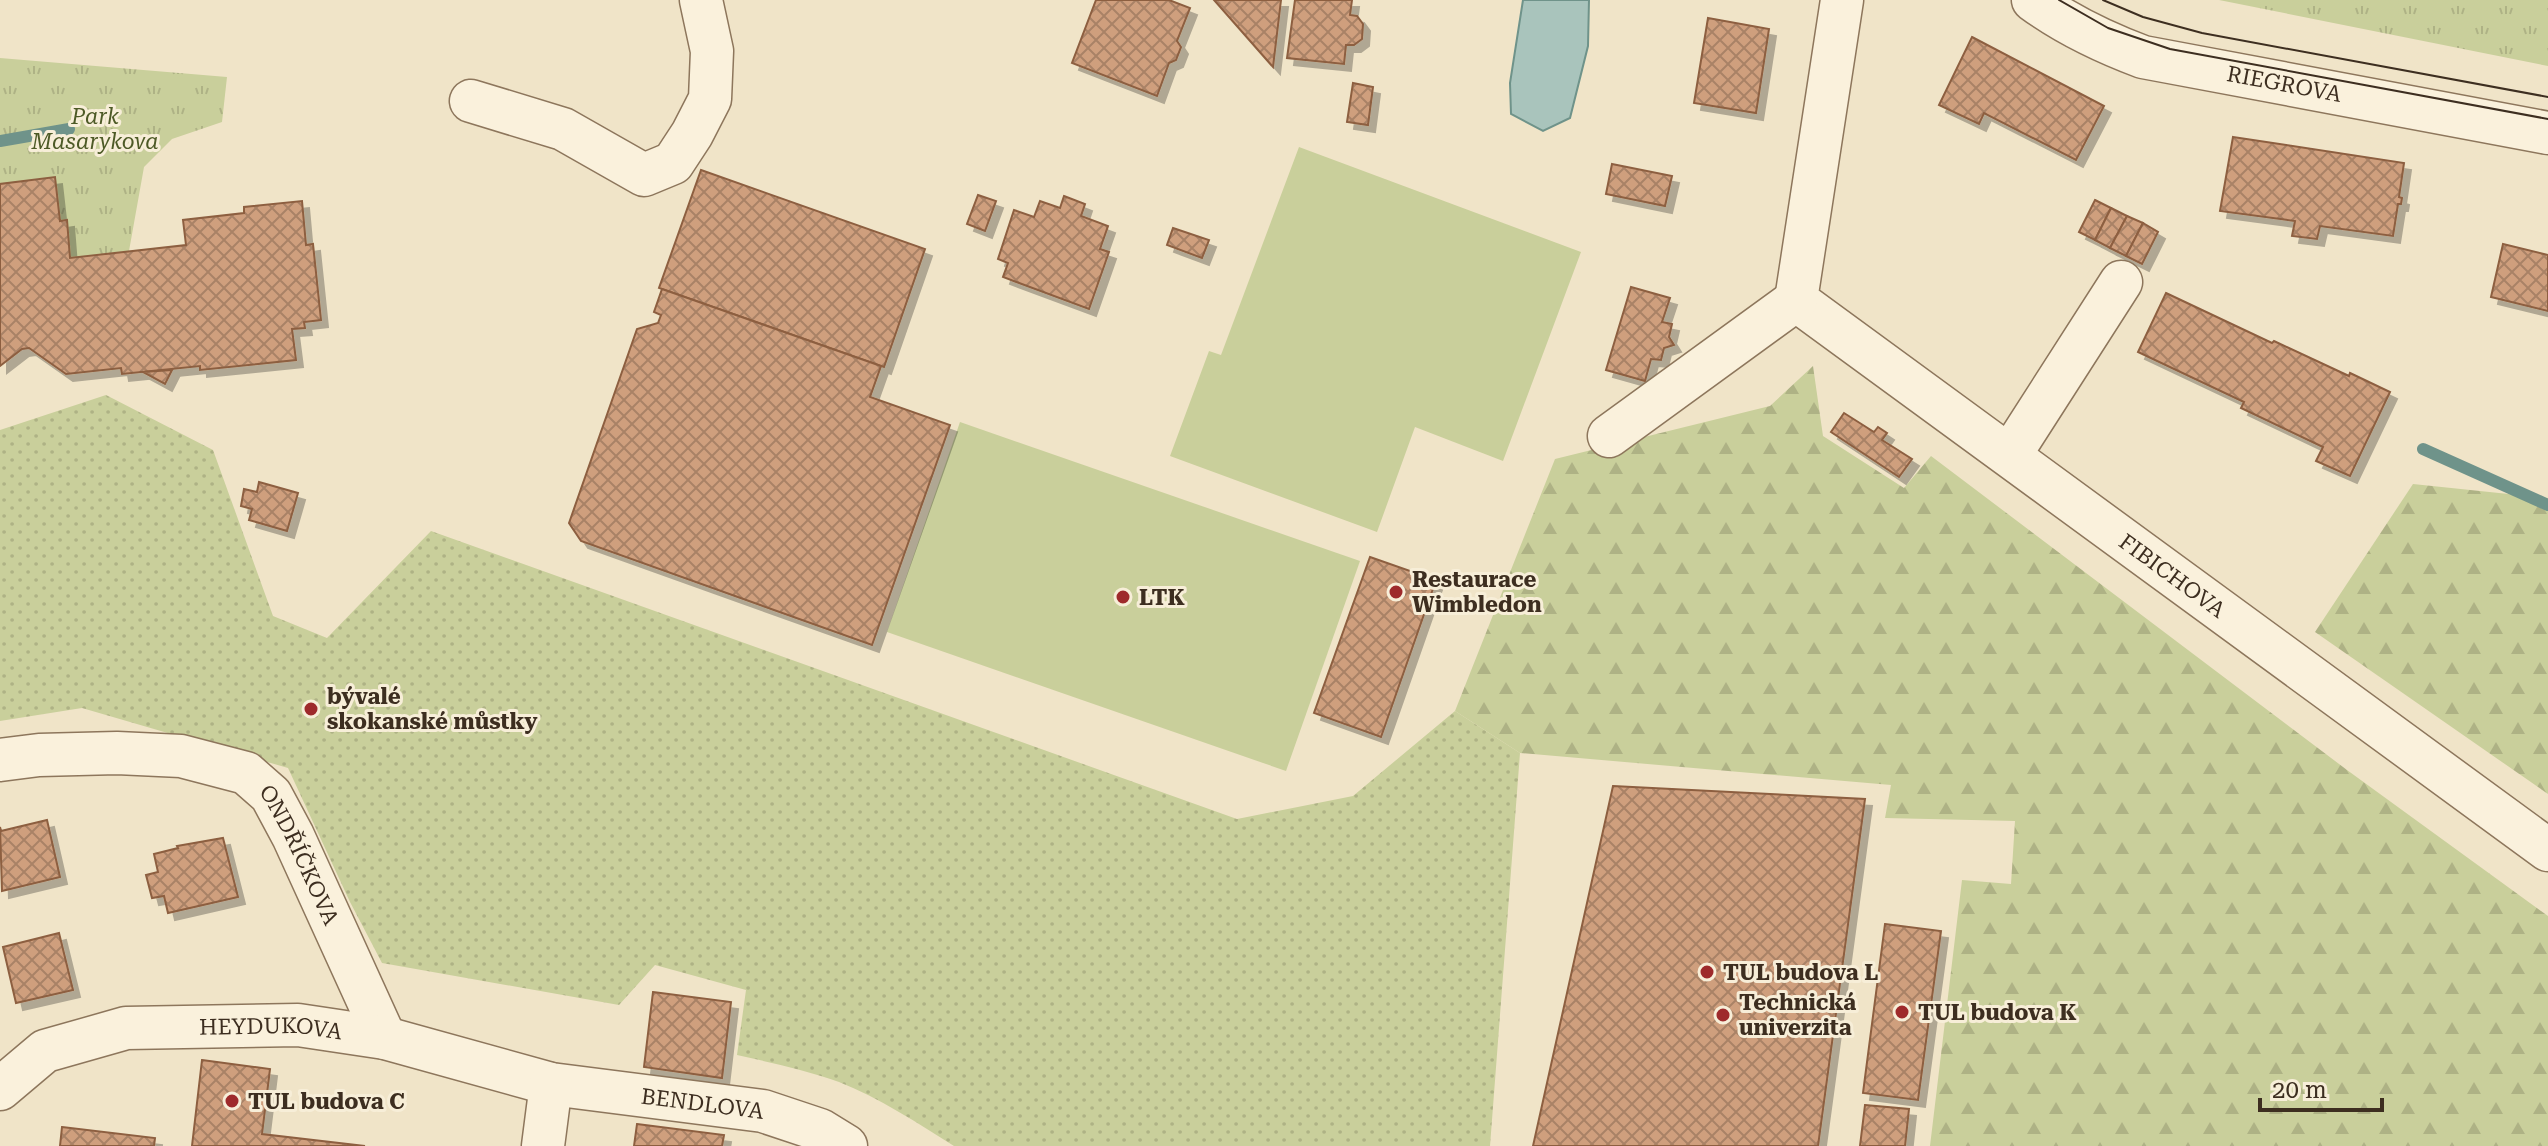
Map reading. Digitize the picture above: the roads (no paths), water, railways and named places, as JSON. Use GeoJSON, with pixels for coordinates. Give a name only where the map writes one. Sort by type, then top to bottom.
{"type":"FeatureCollection","features":[{"type":"Feature","properties":{"kind":"street"},"geometry":{"type":"LineString","coordinates":[[471,101],[563,129],[644,175],[673,163],[710,99],[712,51],[701,0]]}},
{"type":"Feature","properties":{"kind":"street"},"geometry":{"type":"LineString","coordinates":[[1609,436],[1796,300],[1842,0]]}},
{"type":"Feature","properties":{"kind":"street","name":"RIEGROVA"},"geometry":{"type":"LineString","coordinates":[[2033,0],[2057,18],[2104,42],[2143,57],[2548,133]]}},
{"type":"Feature","properties":{"kind":"street"},"geometry":{"type":"LineString","coordinates":[[2010,455],[2121,282]]}},
{"type":"Feature","properties":{"kind":"street","name":"FIBICHOVA"},"geometry":{"type":"LineString","coordinates":[[1796,300],[2548,850]]}},
{"type":"Feature","properties":{"kind":"street","name":"ONDŘÍČKOVA"},"geometry":{"type":"LineString","coordinates":[[0,760],[39,755],[117,753],[181,756],[246,773],[271,795],[293,836],[385,1038]]}},
{"type":"Feature","properties":{"kind":"street","name":"HEYDUKOVA"},"geometry":{"type":"LineString","coordinates":[[0,1089],[45,1051],[126,1028],[298,1025],[385,1038],[551,1084]]}},
{"type":"Feature","properties":{"kind":"street"},"geometry":{"type":"LineString","coordinates":[[543,1146],[551,1084]]}},
{"type":"Feature","properties":{"kind":"street","name":"BENDLOVA"},"geometry":{"type":"LineString","coordinates":[[551,1084],[763,1111],[820,1130],[846,1146]]}},
{"type":"Feature","properties":{"kind":"water"},"geometry":{"type":"Polygon","coordinates":[[[1523,0],[1589,0],[1588,46],[1570,118],[1543,131],[1511,114],[1510,83],[1523,0]]]}},
{"type":"Feature","properties":{"kind":"waterway"},"geometry":{"type":"LineString","coordinates":[[0,141],[69,129]]}},
{"type":"Feature","properties":{"kind":"waterway"},"geometry":{"type":"LineString","coordinates":[[2423,449],[2548,505]]}},
{"type":"Feature","properties":{"kind":"tram line"},"geometry":{"type":"LineString","coordinates":[[2059,0],[2108,28],[2170,49],[2548,119]]}},
{"type":"Feature","properties":{"kind":"tram line"},"geometry":{"type":"LineString","coordinates":[[2103,0],[2143,17],[2202,33],[2548,97]]}},
{"type":"Feature","properties":{"kind":"place","name":"Restaurace Wimbledon"},"geometry":{"type":"Point","coordinates":[1396,592]}},
{"type":"Feature","properties":{"kind":"place","name":"LTK"},"geometry":{"type":"Point","coordinates":[1123,597]}},
{"type":"Feature","properties":{"kind":"place","name":"bývalé skokanské můstky"},"geometry":{"type":"Point","coordinates":[311,709]}},
{"type":"Feature","properties":{"kind":"place","name":"TUL budova L"},"geometry":{"type":"Point","coordinates":[1707,972]}},
{"type":"Feature","properties":{"kind":"place","name":"TUL budova K"},"geometry":{"type":"Point","coordinates":[1902,1012]}},
{"type":"Feature","properties":{"kind":"place","name":"Technická univerzita"},"geometry":{"type":"Point","coordinates":[1723,1015]}},
{"type":"Feature","properties":{"kind":"place","name":"TUL budova C"},"geometry":{"type":"Point","coordinates":[232,1101]}},
{"type":"Feature","properties":{"kind":"park label","name":"Park Masarykova"},"geometry":{"type":"Point","coordinates":[95,128]}}]}
